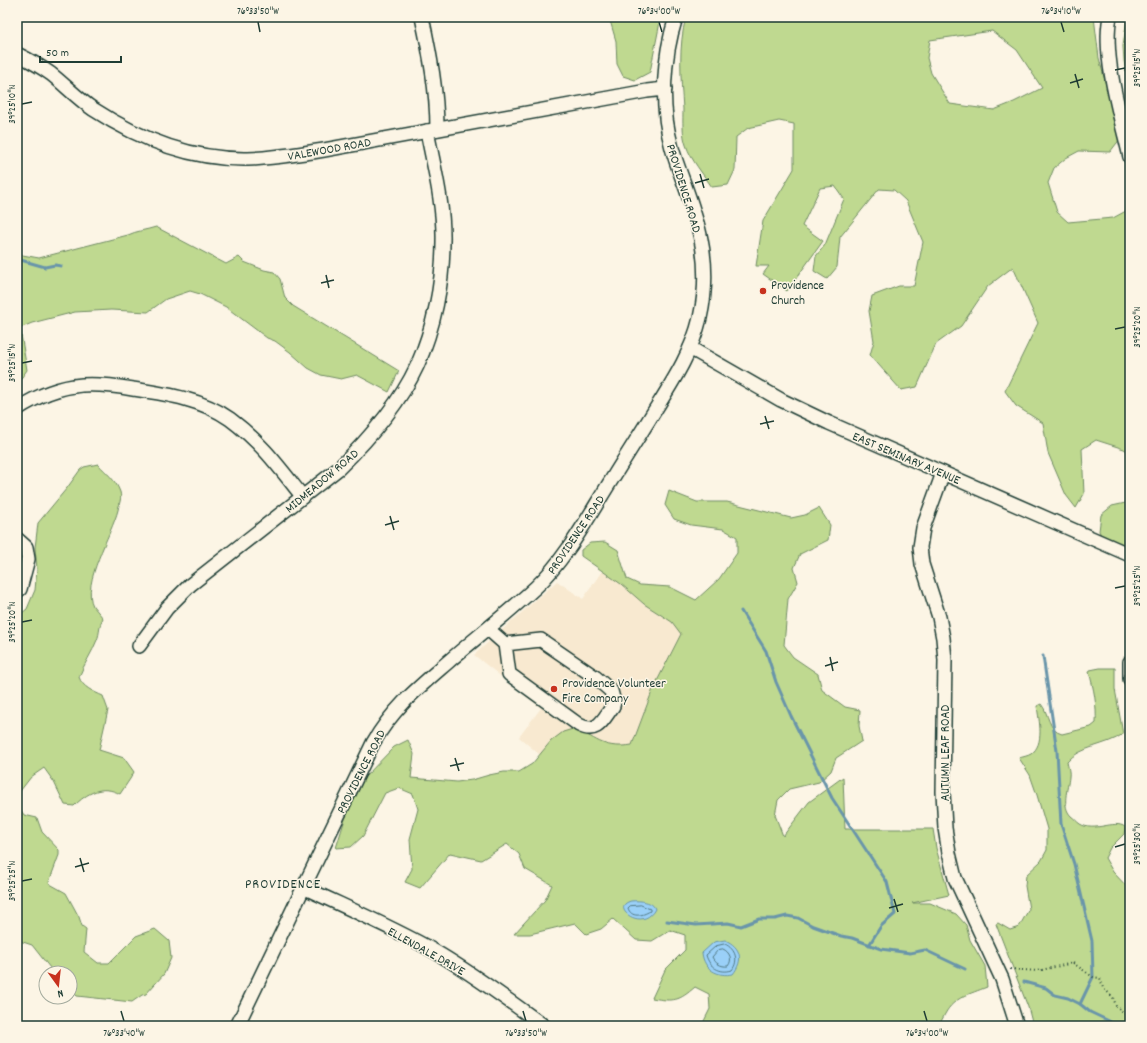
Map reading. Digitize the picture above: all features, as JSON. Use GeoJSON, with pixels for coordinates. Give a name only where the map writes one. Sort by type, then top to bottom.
{"type":"FeatureCollection","features":[{"type":"Feature","properties":{"kind":"street","name":"MIDMEADOW ROAD"},"geometry":{"type":"LineString","coordinates":[[139,646],[167,608],[190,585],[338,469],[360,448],[379,426],[400,396],[417,366],[428,335],[437,300],[443,241],[432,130],[437,104],[422,17]]}},
{"type":"Feature","properties":{"kind":"street","name":"PROVIDENCE ROAD"},"geometry":{"type":"LineString","coordinates":[[237,1026],[373,743],[391,715],[416,689],[545,579],[562,557],[661,400],[690,348],[700,318],[703,300],[704,267],[698,224],[676,162],[668,134],[665,89],[667,61],[672,29],[676,17]]}},
{"type":"Feature","properties":{"kind":"street"},"geometry":{"type":"LineString","coordinates":[[1110,17],[1109,51],[1113,81],[1130,157]]}},
{"type":"Feature","properties":{"kind":"street","name":"VALEWOOD ROAD"},"geometry":{"type":"LineString","coordinates":[[17,54],[31,61],[52,75],[80,99],[110,119],[147,138],[183,151],[227,158],[270,158],[324,150],[647,91],[665,89]]}},
{"type":"Feature","properties":{"kind":"street","name":"EAST SEMINARY AVENUE"},"geometry":{"type":"LineString","coordinates":[[690,348],[781,400],[829,424],[1130,555]]}},
{"type":"Feature","properties":{"kind":"street"},"geometry":{"type":"LineString","coordinates":[[17,409],[33,399],[57,389],[81,385],[106,385],[184,398],[229,418],[249,433],[266,450],[302,496]]}},
{"type":"Feature","properties":{"kind":"street","name":"AUTUMN LEAF ROAD"},"geometry":{"type":"LineString","coordinates":[[944,473],[923,528],[920,547],[922,564],[939,617],[944,646],[944,792],[945,828],[948,853],[955,878],[997,968],[1009,999],[1017,1026]]}},
{"type":"Feature","properties":{"kind":"street"},"geometry":{"type":"LineString","coordinates":[[17,539],[26,547],[28,559],[20,589],[17,591]]}},
{"type":"Feature","properties":{"kind":"street"},"geometry":{"type":"LineString","coordinates":[[488,629],[505,644],[509,674],[579,725],[586,729],[593,729],[599,726],[613,706],[614,702],[611,691],[595,677],[541,640],[505,644]]}},
{"type":"Feature","properties":{"kind":"street"},"geometry":{"type":"LineString","coordinates":[[1130,662],[1130,679]]}},
{"type":"Feature","properties":{"kind":"street","name":"ELLENDALE DRIVE"},"geometry":{"type":"LineString","coordinates":[[303,887],[403,934],[434,951],[462,968],[544,1026]]}},
{"type":"Feature","properties":{"kind":"path"},"geometry":{"type":"LineString","coordinates":[[997,968],[1037,971],[1073,963],[1093,977],[1100,978],[1103,988],[1113,997],[1116,1006],[1130,1018]]}},
{"type":"Feature","properties":{"kind":"shaded area"},"geometry":{"type":"Polygon","coordinates":[[[602,571],[621,584],[644,604],[672,622],[681,634],[653,689],[632,745],[618,747],[603,744],[576,728],[551,741],[540,755],[519,737],[541,708],[474,655],[557,581],[583,599],[602,571]]]}},
{"type":"Feature","properties":{"kind":"green space"},"geometry":{"type":"Polygon","coordinates":[[[609,17],[661,17],[650,72],[635,80],[623,76],[617,64],[616,41],[609,17]]]}},
{"type":"Feature","properties":{"kind":"green space"},"geometry":{"type":"Polygon","coordinates":[[[686,17],[1094,17],[1099,58],[1120,139],[1110,152],[1079,151],[1066,158],[1054,168],[1048,183],[1057,212],[1068,222],[1113,218],[1126,211],[1130,225],[1130,453],[1124,449],[1096,440],[1082,449],[1084,494],[1076,508],[1066,495],[1048,453],[1043,423],[1016,406],[1005,391],[1038,323],[1013,267],[988,286],[961,326],[936,344],[917,387],[901,390],[870,355],[874,341],[869,311],[872,296],[899,286],[914,286],[923,242],[906,201],[894,190],[879,189],[840,237],[837,267],[827,279],[814,271],[816,256],[825,245],[844,199],[835,186],[820,188],[802,226],[823,241],[787,291],[763,274],[769,266],[756,266],[763,221],[794,169],[794,124],[779,121],[748,128],[736,137],[735,170],[728,185],[712,187],[691,156],[684,136],[681,63],[683,28],[686,17]],[[992,31],[930,40],[927,58],[931,73],[950,104],[994,110],[1042,88],[1017,50],[992,31]]]}},
{"type":"Feature","properties":{"kind":"green space"},"geometry":{"type":"Polygon","coordinates":[[[1127,17],[1130,17],[1130,97],[1123,46],[1127,17]]]}},
{"type":"Feature","properties":{"kind":"green space"},"geometry":{"type":"Polygon","coordinates":[[[156,227],[226,264],[239,257],[244,262],[264,270],[274,272],[280,279],[285,298],[293,306],[399,371],[389,392],[357,375],[341,379],[321,375],[308,368],[290,352],[275,341],[267,338],[226,307],[200,294],[190,291],[166,299],[148,312],[111,310],[75,312],[32,323],[20,328],[27,370],[17,384],[17,254],[39,258],[156,227]]]}},
{"type":"Feature","properties":{"kind":"green space"},"geometry":{"type":"Polygon","coordinates":[[[98,464],[116,484],[121,494],[121,499],[115,520],[94,572],[91,585],[90,596],[93,606],[103,618],[99,635],[79,677],[83,684],[92,691],[103,696],[108,710],[99,750],[124,758],[134,772],[120,794],[107,790],[95,791],[84,797],[74,806],[65,805],[54,782],[44,768],[31,777],[17,795],[17,617],[27,609],[35,590],[37,569],[35,548],[38,523],[80,470],[84,467],[98,464]]]}},
{"type":"Feature","properties":{"kind":"green space"},"geometry":{"type":"Polygon","coordinates":[[[669,491],[697,502],[727,502],[791,518],[805,515],[819,508],[830,525],[828,540],[800,554],[794,568],[798,582],[788,599],[784,645],[793,657],[818,674],[822,690],[845,707],[860,710],[859,726],[862,741],[836,758],[831,771],[819,782],[789,789],[778,800],[775,815],[783,836],[809,802],[843,777],[845,829],[933,829],[936,848],[949,895],[912,903],[930,903],[956,914],[966,925],[970,940],[985,966],[987,987],[963,997],[953,1004],[945,1014],[940,1026],[706,1026],[703,1023],[710,1009],[709,994],[695,987],[680,998],[666,1000],[652,998],[665,970],[685,950],[685,935],[670,930],[652,941],[636,940],[613,919],[601,929],[586,934],[575,923],[530,934],[514,934],[545,900],[552,885],[525,869],[519,854],[507,844],[481,860],[450,853],[420,888],[405,882],[412,869],[410,839],[418,809],[413,794],[399,788],[385,793],[363,836],[351,847],[336,848],[345,819],[364,778],[394,747],[408,740],[414,754],[411,778],[457,782],[504,772],[519,772],[532,764],[551,741],[563,732],[576,728],[602,743],[615,746],[632,745],[653,689],[681,634],[672,622],[644,604],[621,584],[581,556],[581,550],[590,543],[605,542],[618,550],[627,579],[640,585],[670,587],[696,600],[719,579],[737,553],[737,537],[723,529],[691,525],[674,519],[665,505],[669,491]]]}},
{"type":"Feature","properties":{"kind":"green space"},"geometry":{"type":"Polygon","coordinates":[[[1130,502],[1130,553],[1106,546],[1099,531],[1101,515],[1112,506],[1130,502]]]}},
{"type":"Feature","properties":{"kind":"green space"},"geometry":{"type":"Polygon","coordinates":[[[1115,668],[1115,689],[1123,734],[1117,738],[1086,749],[1072,757],[1067,762],[1069,775],[1066,807],[1071,816],[1080,824],[1098,827],[1115,824],[1125,827],[1124,834],[1110,848],[1105,858],[1113,872],[1130,890],[1130,1026],[1033,1026],[1028,1007],[996,924],[998,923],[1010,930],[1019,927],[1029,909],[1025,886],[1026,875],[1041,861],[1047,850],[1047,829],[1037,795],[1030,775],[1019,758],[1031,754],[1038,744],[1040,738],[1040,725],[1037,706],[1041,704],[1046,712],[1051,726],[1057,732],[1062,734],[1091,727],[1096,723],[1095,697],[1089,672],[1090,670],[1115,668]]]}},
{"type":"Feature","properties":{"kind":"green space"},"geometry":{"type":"Polygon","coordinates":[[[17,804],[24,815],[37,818],[42,832],[59,850],[59,855],[49,882],[66,893],[79,917],[82,926],[86,929],[84,952],[98,963],[109,963],[136,936],[155,929],[169,941],[171,958],[164,974],[146,994],[132,1002],[78,996],[78,965],[48,965],[32,945],[17,940],[17,804]]]}},
{"type":"Feature","properties":{"kind":"water"},"geometry":{"type":"Polygon","coordinates":[[[629,901],[641,901],[653,905],[655,909],[650,916],[643,919],[637,919],[626,913],[624,905],[629,901]]]}},
{"type":"Feature","properties":{"kind":"water"},"geometry":{"type":"Polygon","coordinates":[[[725,940],[735,946],[740,959],[739,964],[733,974],[727,975],[717,973],[709,968],[703,959],[702,953],[714,942],[725,940]]]}},
{"type":"Feature","properties":{"kind":"waterway"},"geometry":{"type":"LineString","coordinates":[[17,259],[45,267],[55,265],[61,266]]}},
{"type":"Feature","properties":{"kind":"waterway"},"geometry":{"type":"LineString","coordinates":[[741,611],[766,651],[776,682],[791,716],[832,798],[887,882],[895,914],[881,926],[869,945]]}},
{"type":"Feature","properties":{"kind":"waterway"},"geometry":{"type":"LineString","coordinates":[[1043,656],[1057,751],[1061,824],[1074,864],[1092,941],[1093,977],[1080,1004]]}},
{"type":"Feature","properties":{"kind":"waterway"},"geometry":{"type":"LineString","coordinates":[[667,921],[696,925],[728,923],[741,926],[759,919],[775,919],[787,916],[798,918],[813,926],[881,949],[910,953],[925,950],[965,969]]}},
{"type":"Feature","properties":{"kind":"waterway"},"geometry":{"type":"LineString","coordinates":[[1024,982],[1046,988],[1055,995],[1068,998],[1116,1026]]}},
{"type":"Feature","properties":{"kind":"place","name":"Providence Church"},"geometry":{"type":"Point","coordinates":[763,291]}},
{"type":"Feature","properties":{"kind":"place","name":"Providence Volunteer Fire Company"},"geometry":{"type":"Point","coordinates":[554,689]}},
{"type":"Feature","properties":{"kind":"district","name":"PROVIDENCE"},"geometry":{"type":"Point","coordinates":[283,883]}}]}
